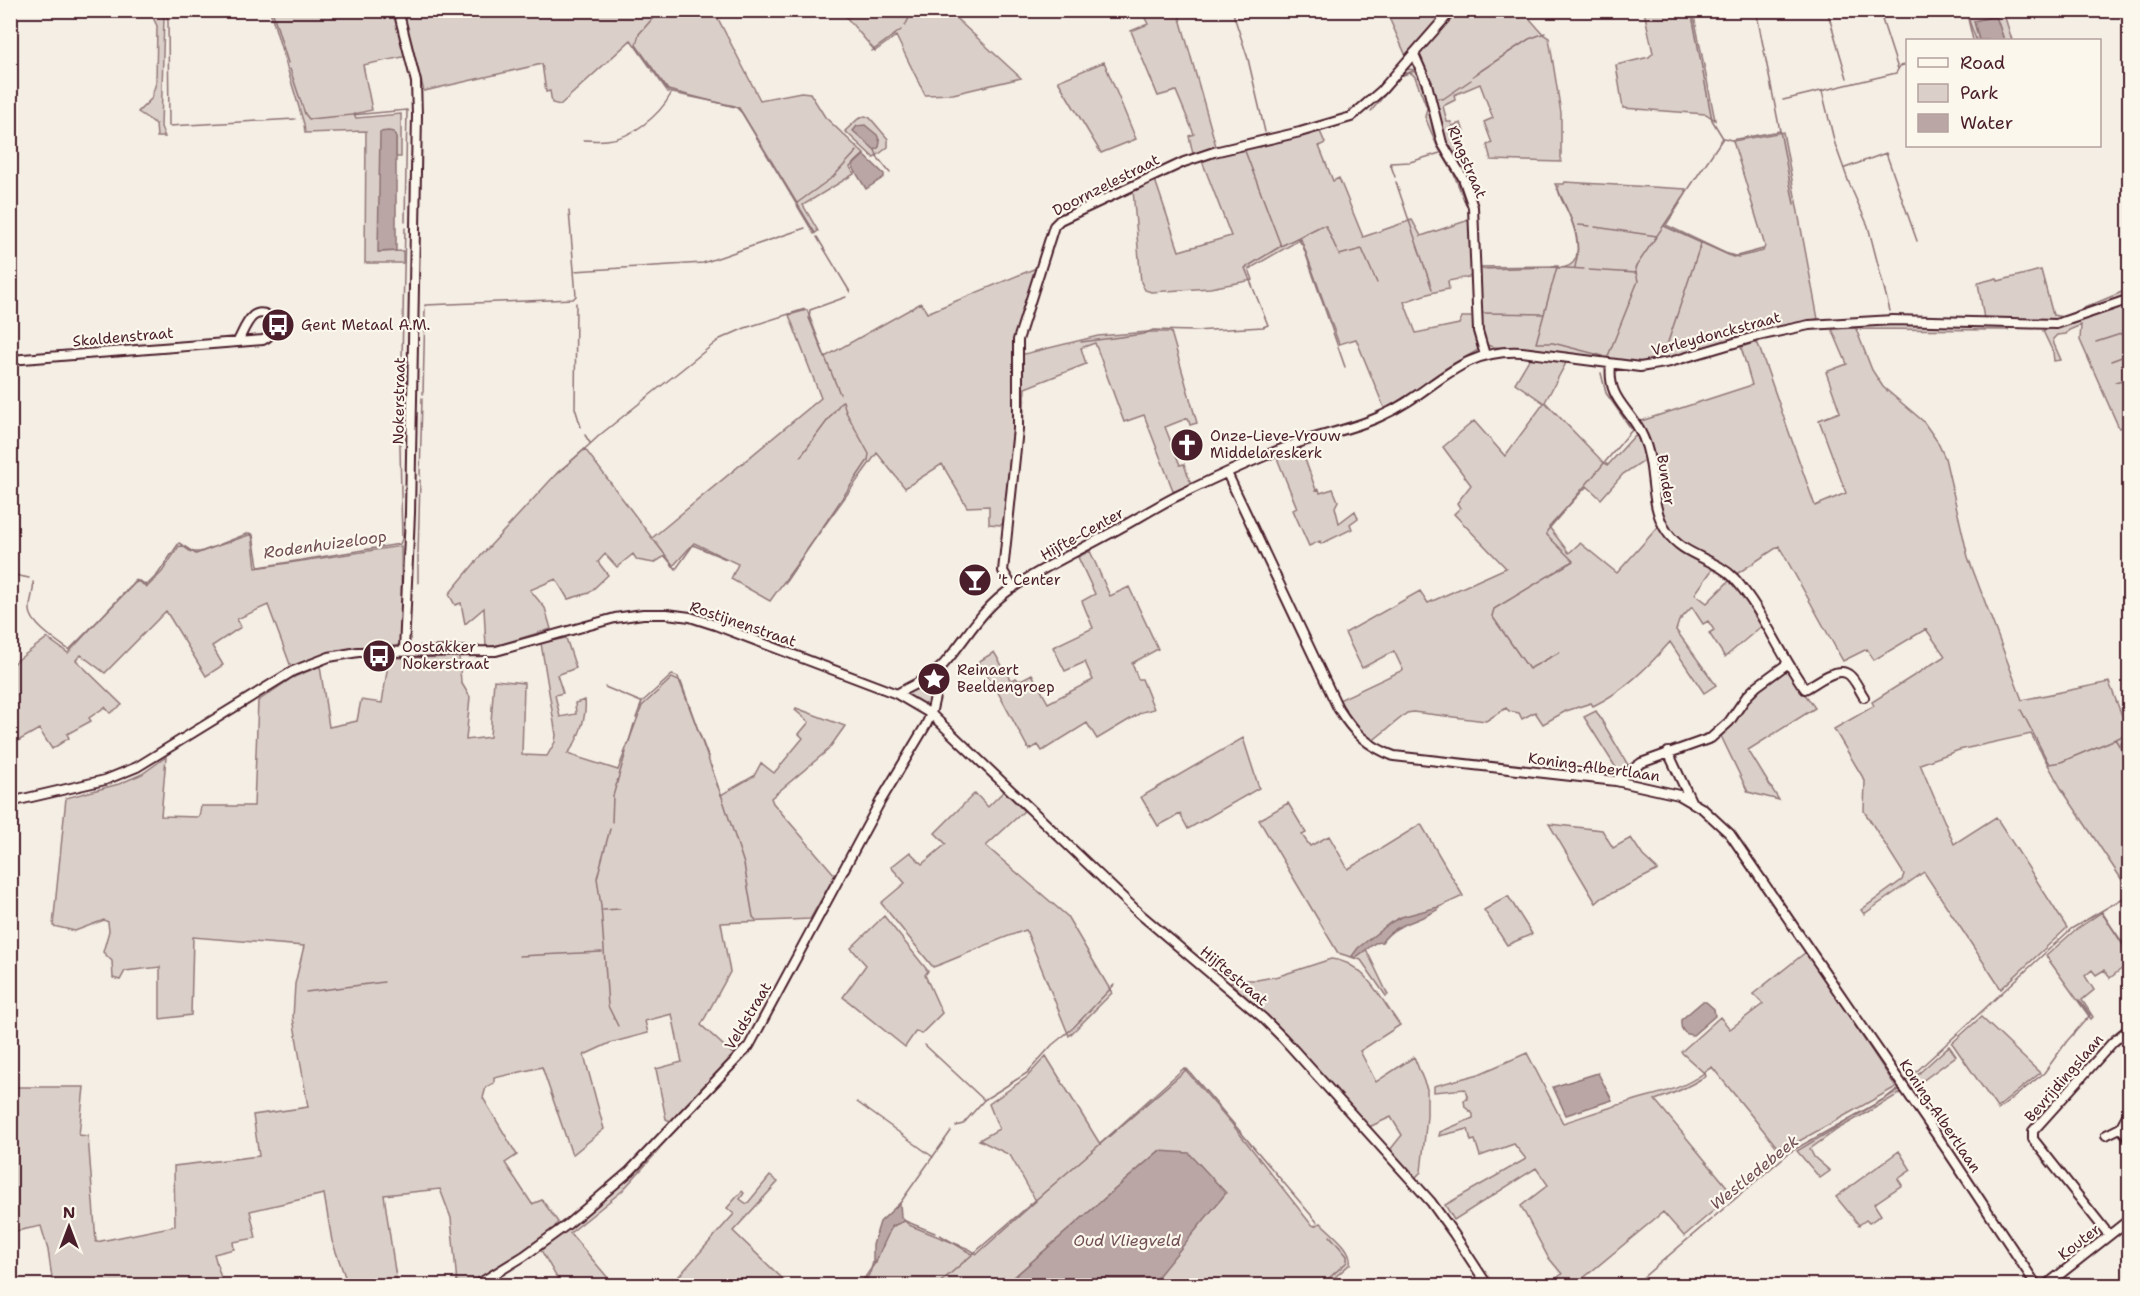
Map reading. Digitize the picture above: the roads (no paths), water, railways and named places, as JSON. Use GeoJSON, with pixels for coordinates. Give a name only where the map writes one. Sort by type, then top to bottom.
{"type":"FeatureCollection","features":[{"type":"Feature","properties":{"kind":"street","name":"Nokerstraat"},"geometry":{"type":"LineString","coordinates":[[398,10],[416,82],[417,116],[411,513],[404,651]]}},
{"type":"Feature","properties":{"kind":"street","name":"Doornzelestraat"},"geometry":{"type":"LineString","coordinates":[[1013,588],[1003,570],[1018,429],[1018,340],[1054,226],[1060,220],[1184,162],[1214,152],[1300,132],[1351,117],[1382,91],[1452,10]]}},
{"type":"Feature","properties":{"kind":"street","name":"Ringstraat"},"geometry":{"type":"LineString","coordinates":[[1414,54],[1431,98],[1442,143],[1463,178],[1473,207],[1478,331],[1485,355]]}},
{"type":"Feature","properties":{"kind":"street"},"geometry":{"type":"LineString","coordinates":[[1404,66],[1420,68]]}},
{"type":"Feature","properties":{"kind":"street","name":"Verleydonckstraat"},"geometry":{"type":"LineString","coordinates":[[1227,472],[1295,444],[1379,417],[1403,406],[1449,370],[1485,355],[1508,351],[1522,352],[1640,367],[1657,365],[1792,327],[1819,323],[1893,320],[2056,324],[2130,298]]}},
{"type":"Feature","properties":{"kind":"street","name":"Skaldenstraat"},"geometry":{"type":"LineString","coordinates":[[10,360],[263,340],[270,336],[273,321],[261,313],[255,314],[238,341]]}},
{"type":"Feature","properties":{"kind":"street","name":"Bunder"},"geometry":{"type":"LineString","coordinates":[[1611,364],[1611,388],[1637,426],[1648,450],[1653,468],[1656,510],[1673,541],[1714,562],[1734,579],[1770,629],[1787,664],[1805,689],[1837,672],[1846,672],[1864,697]]}},
{"type":"Feature","properties":{"kind":"street","name":"Hijfte-Center"},"geometry":{"type":"LineString","coordinates":[[897,693],[942,666],[980,615],[1013,588],[1173,498],[1227,472]]}},
{"type":"Feature","properties":{"kind":"street","name":"Koning-Albertlaan"},"geometry":{"type":"LineString","coordinates":[[1227,472],[1338,708],[1359,737],[1377,750],[1394,756],[1616,781],[1662,790],[1691,801],[1713,817],[1730,834],[2037,1286]]}},
{"type":"Feature","properties":{"kind":"street","name":"Rostijnenstraat"},"geometry":{"type":"LineString","coordinates":[[10,802],[105,780],[137,767],[306,665],[339,655],[404,651],[496,651],[615,618],[643,614],[690,617],[715,625],[897,693],[932,714]]}},
{"type":"Feature","properties":{"kind":"street"},"geometry":{"type":"LineString","coordinates":[[1616,781],[1641,763],[1712,738],[1729,722],[1757,686],[1787,664]]}},
{"type":"Feature","properties":{"kind":"street","name":"Hijfte-Center"},"geometry":{"type":"LineString","coordinates":[[932,714],[942,666]]}},
{"type":"Feature","properties":{"kind":"street","name":"Veldstraat"},"geometry":{"type":"LineString","coordinates":[[475,1286],[532,1251],[568,1224],[630,1171],[749,1046],[880,802],[932,714]]}},
{"type":"Feature","properties":{"kind":"street","name":"Hijftestraat"},"geometry":{"type":"LineString","coordinates":[[932,714],[1140,914],[1263,1018],[1283,1038],[1431,1202],[1488,1286]]}},
{"type":"Feature","properties":{"kind":"street"},"geometry":{"type":"LineString","coordinates":[[1668,752],[1691,801]]}},
{"type":"Feature","properties":{"kind":"street","name":"Bevrijdingslaan"},"geometry":{"type":"LineString","coordinates":[[2109,1235],[2033,1138],[2032,1131],[2114,1042],[2130,1028]]}},
{"type":"Feature","properties":{"kind":"street"},"geometry":{"type":"LineString","coordinates":[[2106,1135],[2120,1128],[2126,1117]]}},
{"type":"Feature","properties":{"kind":"street"},"geometry":{"type":"LineString","coordinates":[[2120,1128],[2130,1138]]}},
{"type":"Feature","properties":{"kind":"street","name":"Kouter"},"geometry":{"type":"LineString","coordinates":[[2045,1286],[2130,1219]]}},
{"type":"Feature","properties":{"kind":"water"},"geometry":{"type":"Polygon","coordinates":[[[1996,16],[2004,39],[1979,39],[1974,21],[1996,16]]]}},
{"type":"Feature","properties":{"kind":"water"},"geometry":{"type":"Polygon","coordinates":[[[865,125],[877,135],[880,142],[879,147],[875,150],[853,131],[857,126],[865,125]]]}},
{"type":"Feature","properties":{"kind":"water"},"geometry":{"type":"Polygon","coordinates":[[[380,132],[394,132],[396,138],[396,251],[378,252],[380,132]]]}},
{"type":"Feature","properties":{"kind":"water"},"geometry":{"type":"Polygon","coordinates":[[[864,155],[884,174],[884,177],[866,189],[852,166],[864,155]]]}},
{"type":"Feature","properties":{"kind":"water"},"geometry":{"type":"Polygon","coordinates":[[[1440,908],[1433,913],[1394,930],[1382,942],[1375,943],[1355,958],[1352,956],[1358,948],[1390,923],[1401,917],[1440,908]]]}},
{"type":"Feature","properties":{"kind":"water"},"geometry":{"type":"Polygon","coordinates":[[[1702,1002],[1706,1002],[1714,1009],[1715,1016],[1693,1035],[1685,1033],[1681,1020],[1702,1002]]]}},
{"type":"Feature","properties":{"kind":"water"},"geometry":{"type":"Polygon","coordinates":[[[1598,1073],[1612,1100],[1566,1115],[1553,1087],[1598,1073]]]}},
{"type":"Feature","properties":{"kind":"water","name":"Oud Vliegveld"},"geometry":{"type":"Polygon","coordinates":[[[1159,1151],[1189,1153],[1226,1193],[1151,1285],[1005,1285],[1159,1151]]]}},
{"type":"Feature","properties":{"kind":"water"},"geometry":{"type":"Polygon","coordinates":[[[900,1203],[901,1217],[905,1221],[892,1226],[875,1263],[873,1262],[873,1245],[880,1222],[900,1203]]]}},
{"type":"Feature","properties":{"kind":"waterway"},"geometry":{"type":"LineString","coordinates":[[165,10],[168,20],[169,126],[295,119]]}},
{"type":"Feature","properties":{"kind":"waterway","name":"Rodenhuizeloop"},"geometry":{"type":"LineString","coordinates":[[272,10],[288,63]]}},
{"type":"Feature","properties":{"kind":"waterway"},"geometry":{"type":"LineString","coordinates":[[660,10],[639,34],[636,45],[668,90],[739,108],[815,233]]}},
{"type":"Feature","properties":{"kind":"waterway"},"geometry":{"type":"LineString","coordinates":[[905,26],[913,10]]}},
{"type":"Feature","properties":{"kind":"waterway"},"geometry":{"type":"LineString","coordinates":[[1232,10],[1248,59],[1265,132]]}},
{"type":"Feature","properties":{"kind":"waterway"},"geometry":{"type":"LineString","coordinates":[[1608,356],[1638,281],[1635,268],[1723,138],[1712,120],[1691,10]]}},
{"type":"Feature","properties":{"kind":"waterway"},"geometry":{"type":"LineString","coordinates":[[1724,138],[1731,140],[1780,131],[1756,10]]}},
{"type":"Feature","properties":{"kind":"waterway"},"geometry":{"type":"LineString","coordinates":[[1827,10],[1847,78]]}},
{"type":"Feature","properties":{"kind":"waterway"},"geometry":{"type":"LineString","coordinates":[[1879,10],[1898,69]]}},
{"type":"Feature","properties":{"kind":"waterway"},"geometry":{"type":"LineString","coordinates":[[1966,10],[1973,39]]}},
{"type":"Feature","properties":{"kind":"waterway"},"geometry":{"type":"LineString","coordinates":[[872,51],[901,30]]}},
{"type":"Feature","properties":{"kind":"waterway"},"geometry":{"type":"LineString","coordinates":[[1473,76],[1529,39],[1545,33]]}},
{"type":"Feature","properties":{"kind":"waterway"},"geometry":{"type":"LineString","coordinates":[[1783,100],[1896,73],[1900,66],[1906,64]]}},
{"type":"Feature","properties":{"kind":"waterway","name":"Rodenhuizeloop"},"geometry":{"type":"LineString","coordinates":[[290,69],[305,114],[309,119],[407,110],[405,222]]}},
{"type":"Feature","properties":{"kind":"waterway"},"geometry":{"type":"LineString","coordinates":[[1371,111],[1401,76],[1413,71],[1418,74],[1427,98]]}},
{"type":"Feature","properties":{"kind":"waterway"},"geometry":{"type":"LineString","coordinates":[[1438,98],[1443,99],[1471,80]]}},
{"type":"Feature","properties":{"kind":"waterway"},"geometry":{"type":"LineString","coordinates":[[1822,91],[1835,144],[1868,226],[1890,311]]}},
{"type":"Feature","properties":{"kind":"waterway"},"geometry":{"type":"LineString","coordinates":[[583,140],[604,140],[626,135],[652,118],[671,94]]}},
{"type":"Feature","properties":{"kind":"waterway"},"geometry":{"type":"LineString","coordinates":[[1429,108],[1434,135],[1447,159]]}},
{"type":"Feature","properties":{"kind":"waterway"},"geometry":{"type":"LineString","coordinates":[[1780,131],[1794,204]]}},
{"type":"Feature","properties":{"kind":"waterway"},"geometry":{"type":"LineString","coordinates":[[875,150],[878,158],[890,173]]}},
{"type":"Feature","properties":{"kind":"waterway"},"geometry":{"type":"LineString","coordinates":[[797,203],[833,177],[857,151]]}},
{"type":"Feature","properties":{"kind":"waterway"},"geometry":{"type":"LineString","coordinates":[[1081,342],[1144,334],[1153,330],[1194,331],[1268,325],[1245,268],[1281,246],[1245,151]]}},
{"type":"Feature","properties":{"kind":"waterway"},"geometry":{"type":"LineString","coordinates":[[1395,177],[1390,163],[1410,162],[1440,153]]}},
{"type":"Feature","properties":{"kind":"waterway"},"geometry":{"type":"LineString","coordinates":[[1845,168],[1886,153],[1917,241]]}},
{"type":"Feature","properties":{"kind":"waterway"},"geometry":{"type":"LineString","coordinates":[[1455,171],[1466,204]]}},
{"type":"Feature","properties":{"kind":"waterway"},"geometry":{"type":"LineString","coordinates":[[1396,182],[1432,289]]}},
{"type":"Feature","properties":{"kind":"waterway"},"geometry":{"type":"LineString","coordinates":[[1558,186],[1559,195],[1576,237],[1578,251],[1575,267]]}},
{"type":"Feature","properties":{"kind":"waterway"},"geometry":{"type":"LineString","coordinates":[[569,211],[574,270]]}},
{"type":"Feature","properties":{"kind":"waterway"},"geometry":{"type":"LineString","coordinates":[[1578,225],[1590,226]]}},
{"type":"Feature","properties":{"kind":"waterway"},"geometry":{"type":"LineString","coordinates":[[1281,246],[1321,226],[1326,226],[1339,255],[1362,249],[1377,283]]}},
{"type":"Feature","properties":{"kind":"waterway"},"geometry":{"type":"LineString","coordinates":[[1664,226],[1701,243],[1665,351]]}},
{"type":"Feature","properties":{"kind":"waterway"},"geometry":{"type":"LineString","coordinates":[[1595,227],[1657,236]]}},
{"type":"Feature","properties":{"kind":"waterway","name":"Rodenhuizeloop"},"geometry":{"type":"LineString","coordinates":[[33,582],[31,615],[45,632],[69,650],[135,583],[139,581],[147,585],[158,574],[179,543],[196,554],[249,533],[253,535],[259,567],[400,544],[402,539],[400,446],[405,228]]}},
{"type":"Feature","properties":{"kind":"waterway"},"geometry":{"type":"LineString","coordinates":[[425,306],[573,299],[576,296],[574,271],[703,263],[805,228]]}},
{"type":"Feature","properties":{"kind":"waterway"},"geometry":{"type":"LineString","coordinates":[[817,237],[850,292]]}},
{"type":"Feature","properties":{"kind":"waterway"},"geometry":{"type":"LineString","coordinates":[[1298,239],[1303,246],[1345,367]]}},
{"type":"Feature","properties":{"kind":"waterway"},"geometry":{"type":"LineString","coordinates":[[1702,243],[1733,257],[1763,249]]}},
{"type":"Feature","properties":{"kind":"waterway"},"geometry":{"type":"LineString","coordinates":[[1482,269],[1552,267],[1584,269]]}},
{"type":"Feature","properties":{"kind":"waterway"},"geometry":{"type":"LineString","coordinates":[[1557,267],[1536,343],[1553,343],[1603,356]]}},
{"type":"Feature","properties":{"kind":"waterway"},"geometry":{"type":"LineString","coordinates":[[1589,270],[1636,273]]}},
{"type":"Feature","properties":{"kind":"waterway"},"geometry":{"type":"LineString","coordinates":[[840,394],[809,318],[810,310],[846,297]]}},
{"type":"Feature","properties":{"kind":"waterway"},"geometry":{"type":"LineString","coordinates":[[576,303],[575,408],[581,427]]}},
{"type":"Feature","properties":{"kind":"waterway"},"geometry":{"type":"LineString","coordinates":[[423,394],[425,309]]}},
{"type":"Feature","properties":{"kind":"waterway"},"geometry":{"type":"LineString","coordinates":[[553,478],[601,434],[720,339],[745,328],[805,309]]}},
{"type":"Feature","properties":{"kind":"waterway"},"geometry":{"type":"LineString","coordinates":[[1484,313],[1544,314]]}},
{"type":"Feature","properties":{"kind":"waterway"},"geometry":{"type":"LineString","coordinates":[[2096,342],[2130,331]]}},
{"type":"Feature","properties":{"kind":"waterway"},"geometry":{"type":"LineString","coordinates":[[2111,361],[2130,354]]}},
{"type":"Feature","properties":{"kind":"waterway"},"geometry":{"type":"LineString","coordinates":[[1560,652],[1529,669],[1492,616],[1494,609],[1573,561],[1547,535],[1547,531],[1632,430],[1606,393],[1601,373]]}},
{"type":"Feature","properties":{"kind":"waterway"},"geometry":{"type":"LineString","coordinates":[[2115,382],[2130,378]]}},
{"type":"Feature","properties":{"kind":"waterway"},"geometry":{"type":"LineString","coordinates":[[420,476],[422,398]]}},
{"type":"Feature","properties":{"kind":"waterway"},"geometry":{"type":"LineString","coordinates":[[2124,401],[2130,399]]}},
{"type":"Feature","properties":{"kind":"waterway"},"geometry":{"type":"LineString","coordinates":[[801,456],[842,401]]}},
{"type":"Feature","properties":{"kind":"waterway"},"geometry":{"type":"LineString","coordinates":[[785,583],[868,460],[869,454],[846,412],[843,401]]}},
{"type":"Feature","properties":{"kind":"waterway"},"geometry":{"type":"LineString","coordinates":[[585,435],[590,443]]}},
{"type":"Feature","properties":{"kind":"waterway"},"geometry":{"type":"LineString","coordinates":[[418,554],[420,480]]}},
{"type":"Feature","properties":{"kind":"waterway"},"geometry":{"type":"LineString","coordinates":[[653,539],[676,569],[693,545],[726,559]]}},
{"type":"Feature","properties":{"kind":"waterway"},"geometry":{"type":"LineString","coordinates":[[418,556],[418,583]]}},
{"type":"Feature","properties":{"kind":"waterway","name":"Rodenhuizeloop"},"geometry":{"type":"LineString","coordinates":[[10,574],[29,578]]}},
{"type":"Feature","properties":{"kind":"waterway"},"geometry":{"type":"LineString","coordinates":[[636,718],[642,702],[672,675],[678,677],[709,759]]}},
{"type":"Feature","properties":{"kind":"waterway"},"geometry":{"type":"LineString","coordinates":[[605,687],[641,702]]}},
{"type":"Feature","properties":{"kind":"waterway"},"geometry":{"type":"LineString","coordinates":[[2021,710],[2049,764],[2061,762],[2130,733]]}},
{"type":"Feature","properties":{"kind":"waterway"},"geometry":{"type":"LineString","coordinates":[[628,745],[634,724]]}},
{"type":"Feature","properties":{"kind":"waterway"},"geometry":{"type":"LineString","coordinates":[[2115,739],[2130,763]]}},
{"type":"Feature","properties":{"kind":"waterway"},"geometry":{"type":"LineString","coordinates":[[612,822],[613,796],[626,752]]}},
{"type":"Feature","properties":{"kind":"waterway"},"geometry":{"type":"LineString","coordinates":[[711,766],[718,787]]}},
{"type":"Feature","properties":{"kind":"waterway"},"geometry":{"type":"LineString","coordinates":[[720,791],[744,864],[753,917],[756,920]]}},
{"type":"Feature","properties":{"kind":"waterway"},"geometry":{"type":"LineString","coordinates":[[610,829],[597,878],[608,1006],[618,1026]]}},
{"type":"Feature","properties":{"kind":"waterway","name":"Westledebeek"},"geometry":{"type":"LineString","coordinates":[[1905,1082],[2071,929],[2130,894]]}},
{"type":"Feature","properties":{"kind":"waterway"},"geometry":{"type":"LineString","coordinates":[[603,910],[620,909]]}},
{"type":"Feature","properties":{"kind":"waterway"},"geometry":{"type":"LineString","coordinates":[[2101,912],[2130,953]]}},
{"type":"Feature","properties":{"kind":"waterway"},"geometry":{"type":"LineString","coordinates":[[519,956],[602,952]]}},
{"type":"Feature","properties":{"kind":"waterway"},"geometry":{"type":"LineString","coordinates":[[306,992],[384,982]]}},
{"type":"Feature","properties":{"kind":"waterway"},"geometry":{"type":"LineString","coordinates":[[956,1126],[963,1124],[984,1100],[1027,1073],[1052,1045],[1073,1028],[1114,985]]}},
{"type":"Feature","properties":{"kind":"waterway"},"geometry":{"type":"LineString","coordinates":[[1998,1110],[2044,1073],[2067,1041],[2090,1015],[2079,1000]]}},
{"type":"Feature","properties":{"kind":"waterway"},"geometry":{"type":"LineString","coordinates":[[925,1045],[983,1099]]}},
{"type":"Feature","properties":{"kind":"waterway"},"geometry":{"type":"LineString","coordinates":[[936,1286],[1187,1069],[1317,1222]]}},
{"type":"Feature","properties":{"kind":"waterway","name":"Westledebeek"},"geometry":{"type":"LineString","coordinates":[[1633,1286],[1790,1152],[1886,1098],[1897,1089]]}},
{"type":"Feature","properties":{"kind":"waterway"},"geometry":{"type":"LineString","coordinates":[[857,1102],[933,1157]]}},
{"type":"Feature","properties":{"kind":"waterway"},"geometry":{"type":"LineString","coordinates":[[900,1203],[951,1131]]}},
{"type":"Feature","properties":{"kind":"waterway"},"geometry":{"type":"LineString","coordinates":[[905,1221],[935,1233]]}},
{"type":"Feature","properties":{"kind":"waterway"},"geometry":{"type":"LineString","coordinates":[[940,1235],[972,1254]]}},
{"type":"Feature","properties":{"kind":"waterway"},"geometry":{"type":"LineString","coordinates":[[1320,1286],[1347,1262],[1347,1256],[1330,1236]]}},
{"type":"Feature","properties":{"kind":"waterway"},"geometry":{"type":"LineString","coordinates":[[859,1286],[875,1263]]}},
{"type":"Feature","properties":{"kind":"place","name":"Gent Metaal A.M."},"geometry":{"type":"Point","coordinates":[278,325]}},
{"type":"Feature","properties":{"kind":"place","name":"Onze-Lieve-Vrouw Middelareskerk"},"geometry":{"type":"Point","coordinates":[1187,445]}},
{"type":"Feature","properties":{"kind":"place","name":"'t Center"},"geometry":{"type":"Point","coordinates":[975,580]}},
{"type":"Feature","properties":{"kind":"place","name":"Oostakker Nokerstraat"},"geometry":{"type":"Point","coordinates":[379,656]}},
{"type":"Feature","properties":{"kind":"place","name":"Reinaert Beeldengroep"},"geometry":{"type":"Point","coordinates":[934,679]}}]}
